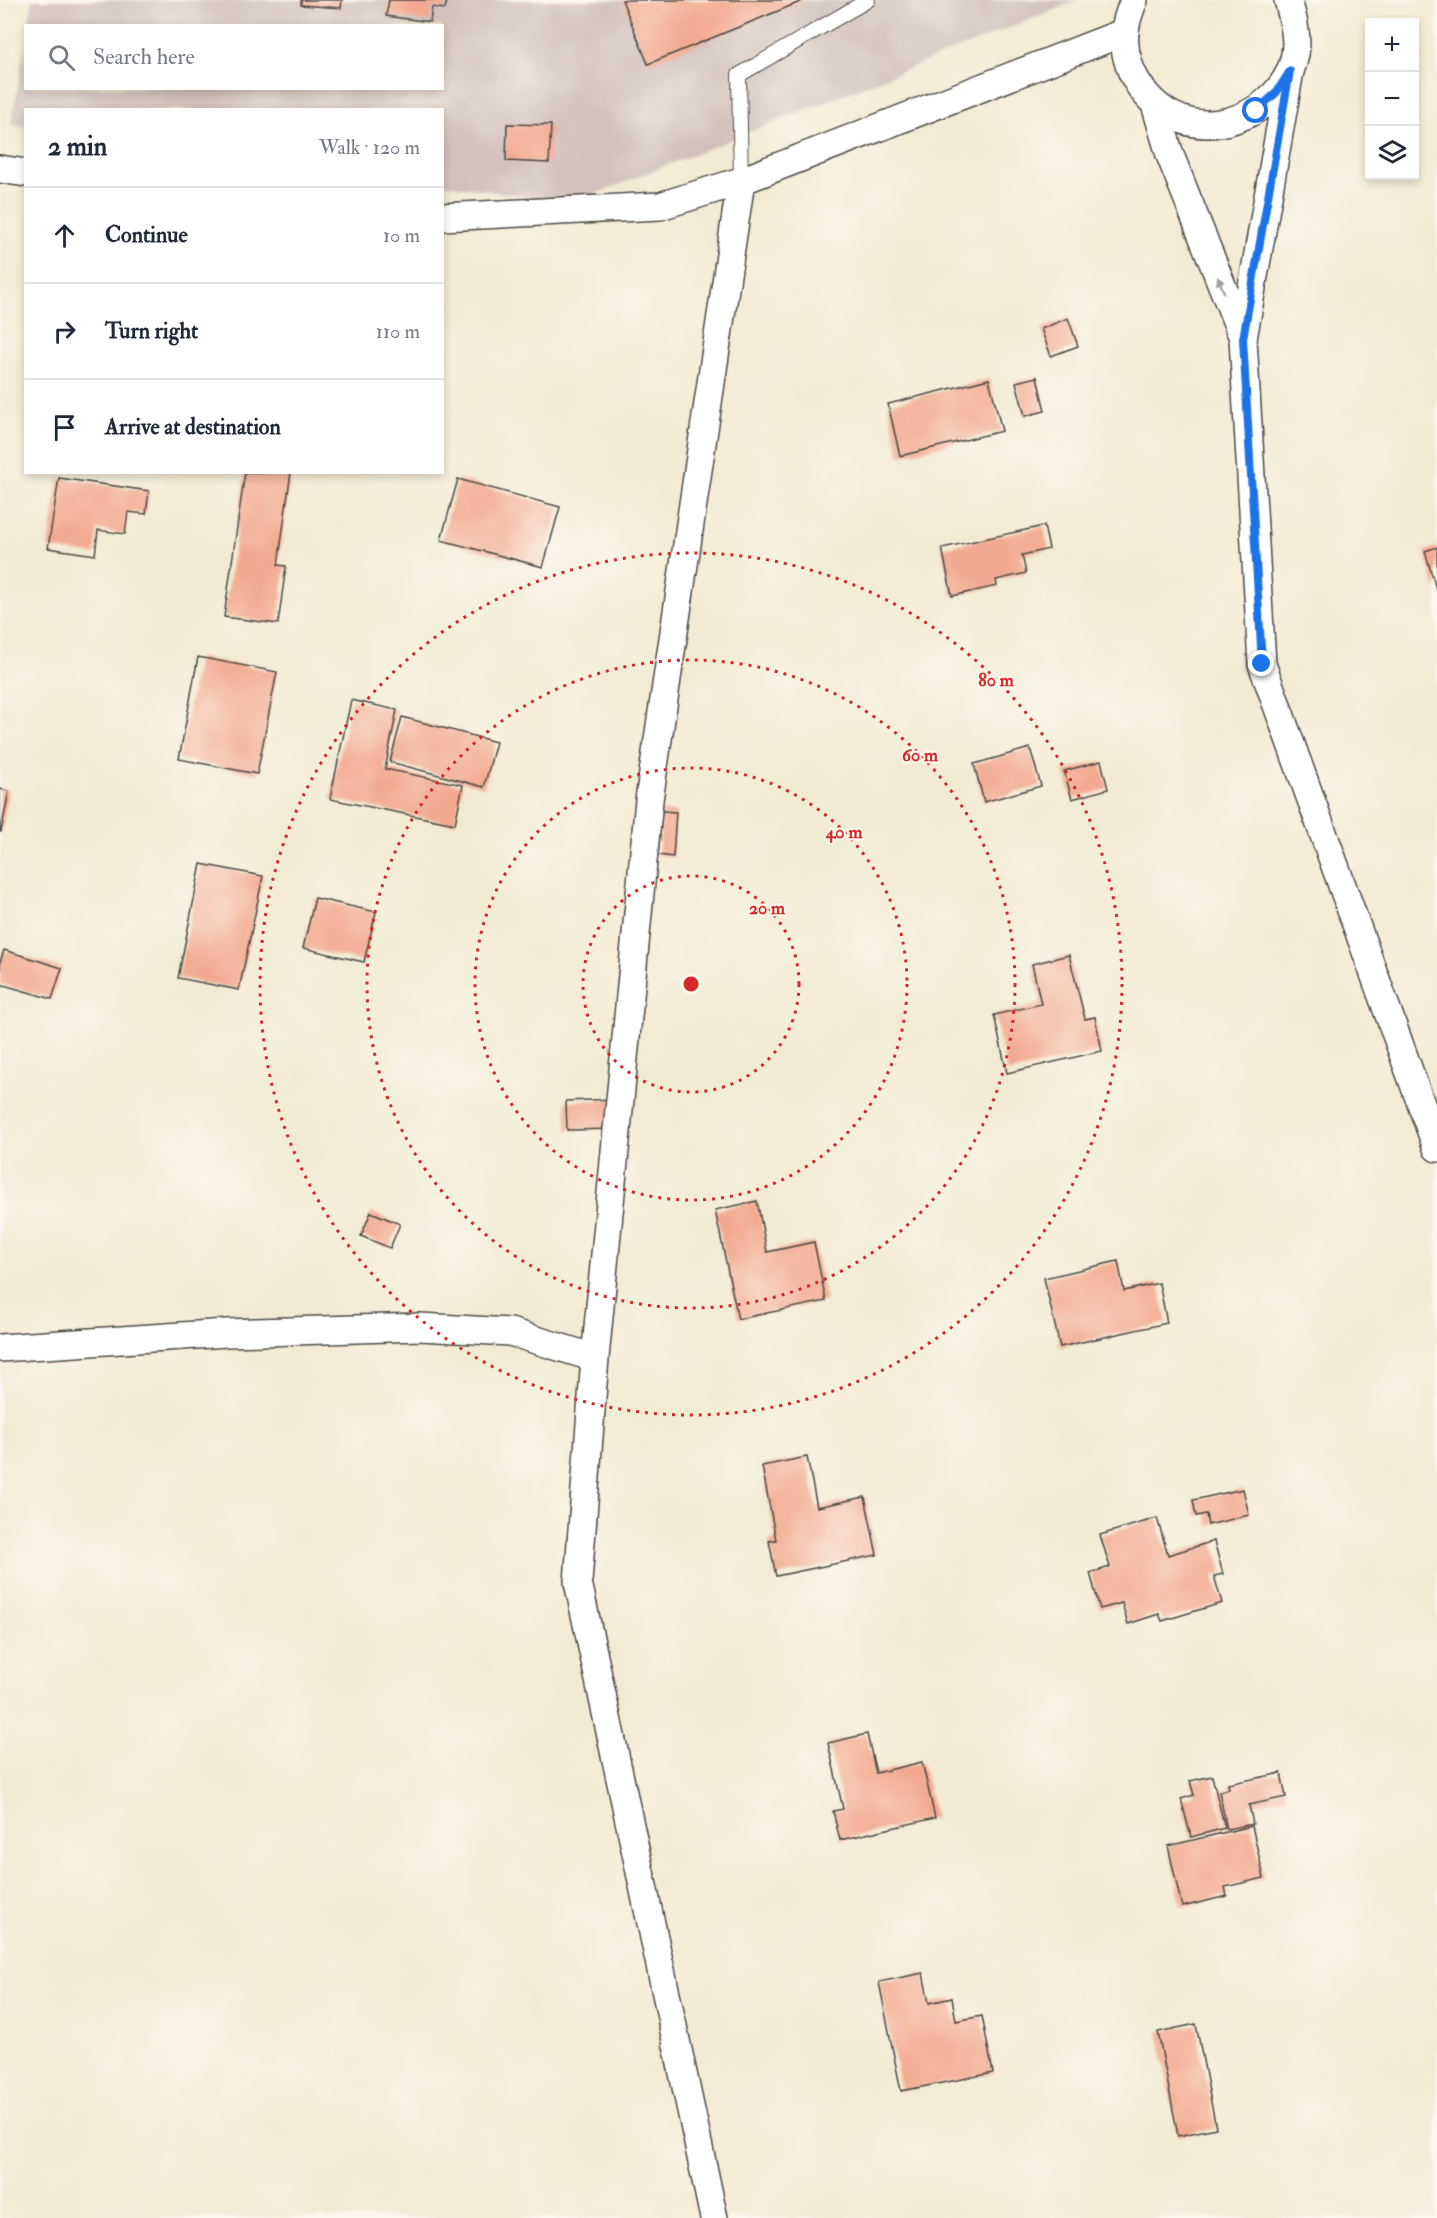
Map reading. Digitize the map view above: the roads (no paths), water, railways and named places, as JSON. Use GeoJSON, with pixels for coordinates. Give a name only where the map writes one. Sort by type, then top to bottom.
{"type":"FeatureCollection","features":[{"type":"Feature","properties":{"kind":"street"},"geometry":{"type":"LineString","coordinates":[[1134,0],[1125,32],[1127,59],[1137,83],[1155,104],[1178,118],[1204,124],[1231,122],[1256,111],[1276,93],[1290,71]]}},
{"type":"Feature","properties":{"kind":"street"},"geometry":{"type":"LineString","coordinates":[[1288,0],[1295,23],[1296,47],[1243,339],[1262,664],[1437,1148]]}},
{"type":"Feature","properties":{"kind":"street"},"geometry":{"type":"LineString","coordinates":[[444,217],[660,206],[741,181],[1125,32]]}},
{"type":"Feature","properties":{"kind":"street"},"geometry":{"type":"LineString","coordinates":[[1155,104],[1170,155],[1243,339]]}},
{"type":"Feature","properties":{"kind":"street"},"geometry":{"type":"LineString","coordinates":[[0,169],[24,173]]}},
{"type":"Feature","properties":{"kind":"street"},"geometry":{"type":"LineString","coordinates":[[714,2218],[578,1582],[595,1358],[649,800],[741,181]]}},
{"type":"Feature","properties":{"kind":"street"},"geometry":{"type":"LineString","coordinates":[[0,1348],[227,1334],[420,1327],[510,1332],[595,1358]]}},
{"type":"Feature","properties":{"kind":"lane"},"geometry":{"type":"LineString","coordinates":[[741,181],[739,75],[868,0]]}}]}
